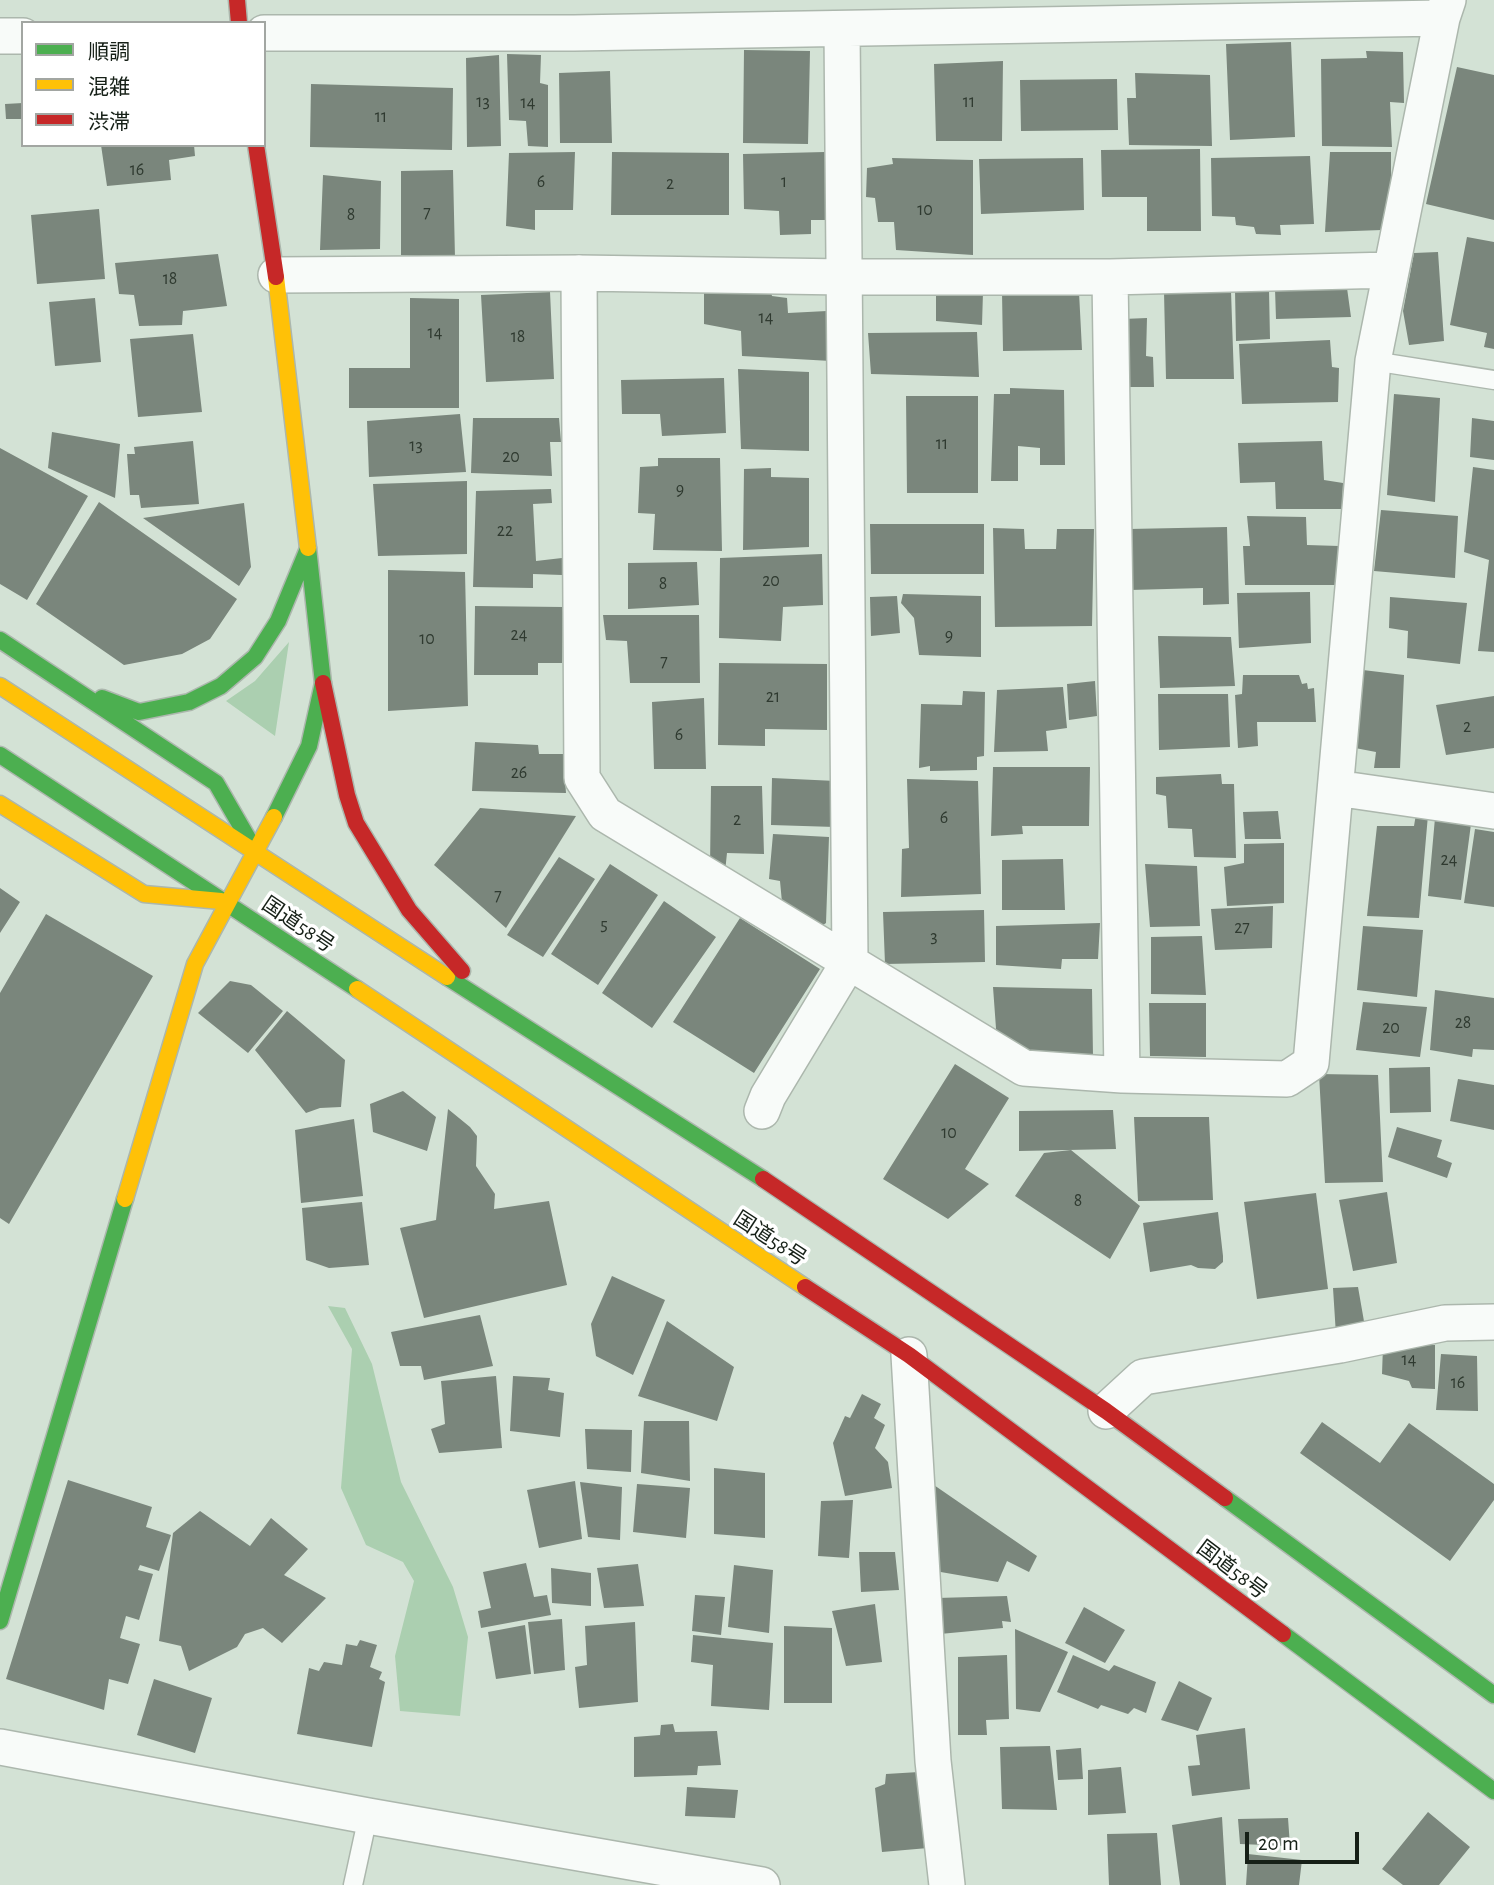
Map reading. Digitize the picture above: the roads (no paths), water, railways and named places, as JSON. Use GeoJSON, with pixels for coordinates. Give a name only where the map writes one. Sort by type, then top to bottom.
{"type":"FeatureCollection","features":[{"type":"Feature","properties":{"kind":"main road"},"geometry":{"type":"LineString","coordinates":[[237,0],[239,21]]}},
{"type":"Feature","properties":{"kind":"main road"},"geometry":{"type":"LineString","coordinates":[[256,147],[276,275],[323,683],[347,794],[356,823],[409,910],[494,1008]]}},
{"type":"Feature","properties":{"kind":"main road"},"geometry":{"type":"LineString","coordinates":[[70,687],[139,712],[189,702],[221,686],[255,657],[278,621],[307,551]]}},
{"type":"Feature","properties":{"kind":"main road"},"geometry":{"type":"LineString","coordinates":[[0,640],[216,783],[256,852]]}},
{"type":"Feature","properties":{"kind":"main road"},"geometry":{"type":"LineString","coordinates":[[0,1621],[195,964],[295,778],[309,746],[323,683]]}},
{"type":"Feature","properties":{"kind":"main road","name":"国道58号"},"geometry":{"type":"LineString","coordinates":[[0,686],[494,1008],[736,1160],[1106,1411],[1494,1695]]}},
{"type":"Feature","properties":{"kind":"main road","name":"国道58号"},"geometry":{"type":"LineString","coordinates":[[0,755],[227,902],[533,1108],[909,1355],[1494,1791]]}},
{"type":"Feature","properties":{"kind":"main road"},"geometry":{"type":"LineString","coordinates":[[0,804],[144,894],[227,902]]}},
{"type":"Feature","properties":{"kind":"street"},"geometry":{"type":"LineString","coordinates":[[266,33],[574,33],[842,29],[1445,9],[1373,361],[1311,1063],[1287,1079],[1122,1075],[1024,1068],[850,960],[605,814],[582,778],[579,273]]}},
{"type":"Feature","properties":{"kind":"street"},"geometry":{"type":"LineString","coordinates":[[762,1111],[768,1096],[850,960],[842,29]]}},
{"type":"Feature","properties":{"kind":"street"},"geometry":{"type":"LineString","coordinates":[[0,36],[21,36]]}},
{"type":"Feature","properties":{"kind":"street"},"geometry":{"type":"LineString","coordinates":[[276,275],[579,273],[1110,277],[1391,270]]}},
{"type":"Feature","properties":{"kind":"street"},"geometry":{"type":"LineString","coordinates":[[1110,277],[1122,1075]]}},
{"type":"Feature","properties":{"kind":"street"},"geometry":{"type":"LineString","coordinates":[[1336,788],[1494,811]]}},
{"type":"Feature","properties":{"kind":"street"},"geometry":{"type":"LineString","coordinates":[[1106,1411],[1143,1377],[1340,1345],[1445,1323],[1494,1322]]}},
{"type":"Feature","properties":{"kind":"street"},"geometry":{"type":"LineString","coordinates":[[909,1355],[933,1761],[947,1885]]}},
{"type":"Feature","properties":{"kind":"street"},"geometry":{"type":"LineString","coordinates":[[0,1747],[368,1816],[762,1885]]}},
{"type":"Feature","properties":{"kind":"lane"},"geometry":{"type":"LineString","coordinates":[[1373,361],[1494,380]]}},
{"type":"Feature","properties":{"kind":"lane"},"geometry":{"type":"LineString","coordinates":[[354,1885],[368,1816]]}}]}
